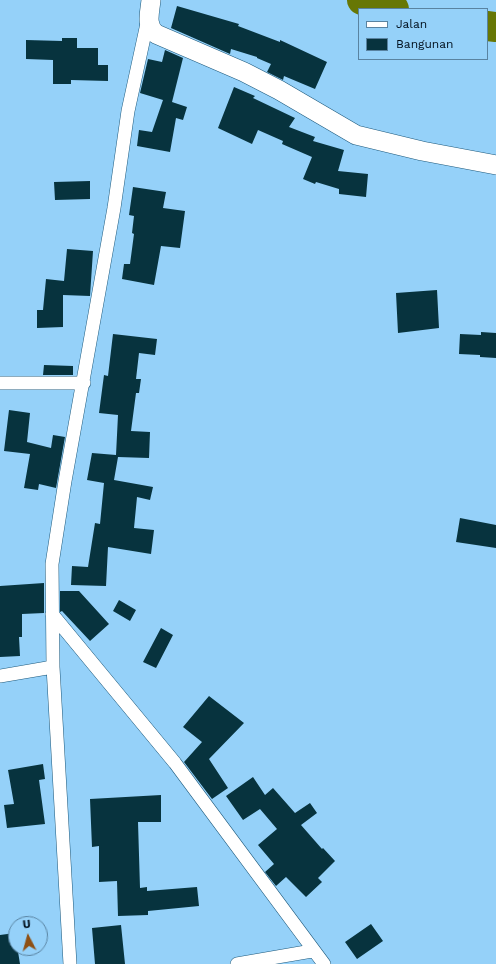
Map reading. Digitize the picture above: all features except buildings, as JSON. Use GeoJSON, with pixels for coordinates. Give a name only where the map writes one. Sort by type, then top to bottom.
{"type":"FeatureCollection","features":[{"type":"Feature","properties":{"kind":"street"},"geometry":{"type":"LineString","coordinates":[[70,964],[53,667],[52,564],[65,481],[84,383],[128,111],[150,9]]}},
{"type":"Feature","properties":{"kind":"street"},"geometry":{"type":"LineString","coordinates":[[150,9],[150,27],[156,34],[244,72],[279,90],[356,135],[422,151],[496,165]]}},
{"type":"Feature","properties":{"kind":"street"},"geometry":{"type":"LineString","coordinates":[[0,383],[84,383]]}},
{"type":"Feature","properties":{"kind":"street"},"geometry":{"type":"LineString","coordinates":[[52,614],[175,763],[312,951],[324,964]]}},
{"type":"Feature","properties":{"kind":"street"},"geometry":{"type":"LineString","coordinates":[[0,676],[53,667]]}},
{"type":"Feature","properties":{"kind":"street"},"geometry":{"type":"LineString","coordinates":[[237,964],[312,951]]}},
{"type":"Feature","properties":{"kind":"waterway"},"geometry":{"type":"LineString","coordinates":[[362,0],[390,8]]}},
{"type":"Feature","properties":{"kind":"waterway"},"geometry":{"type":"LineString","coordinates":[[488,26],[496,27]]}}]}
